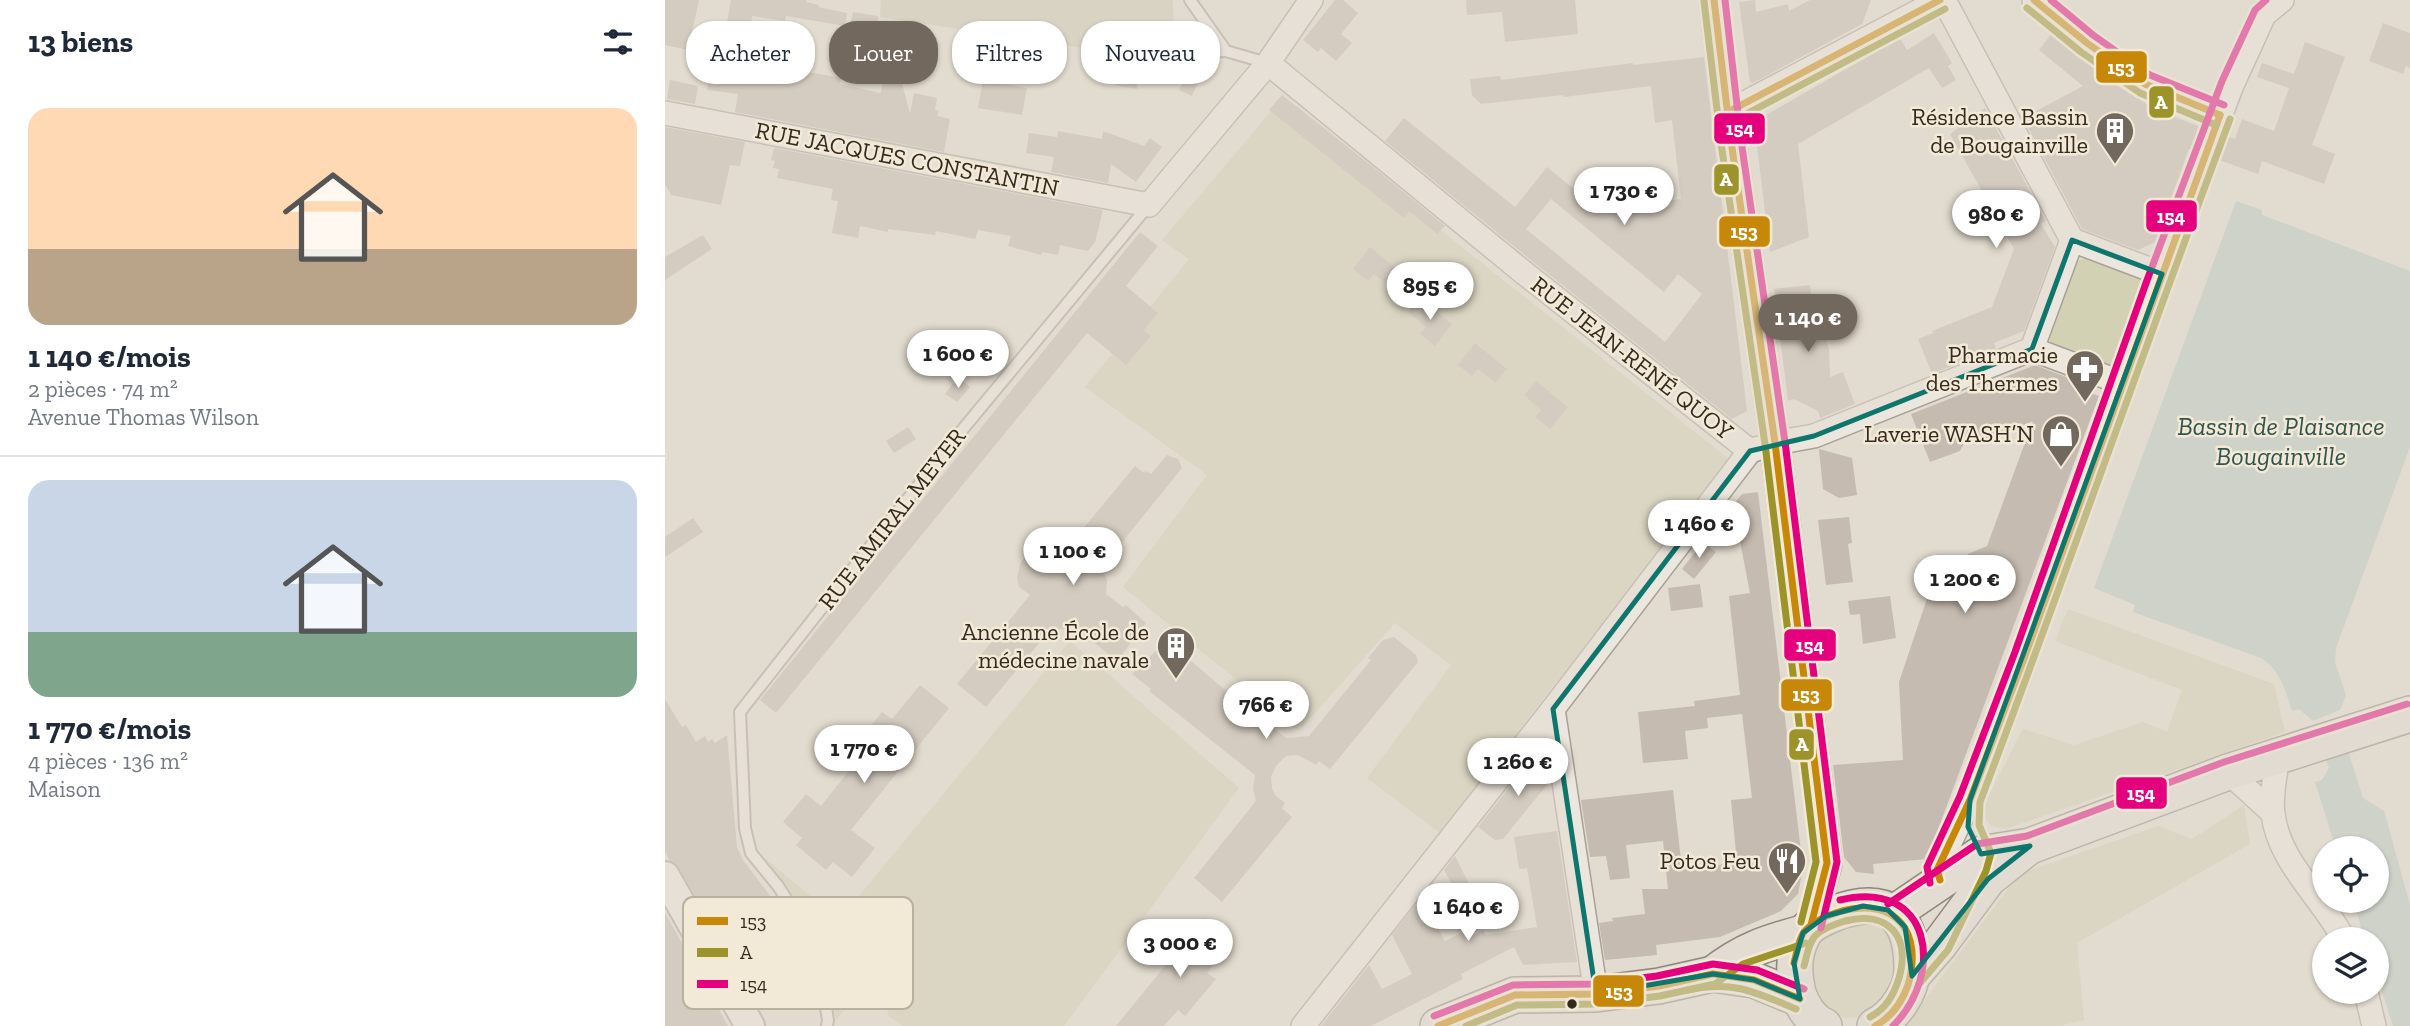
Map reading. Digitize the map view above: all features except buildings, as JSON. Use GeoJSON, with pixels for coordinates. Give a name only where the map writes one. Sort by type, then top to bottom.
{"type":"FeatureCollection","features":[{"type":"Feature","properties":{"kind":"main road"},"geometry":{"type":"LineString","coordinates":[[1713,974],[1738,955],[1807,929],[1844,909],[1878,910],[1940,880],[1981,854],[2030,846],[2228,772],[2410,714]]}},
{"type":"Feature","properties":{"kind":"main road"},"geometry":{"type":"LineString","coordinates":[[1875,1026],[1893,1013],[1912,976],[1988,879],[2030,846]]}},
{"type":"Feature","properties":{"kind":"main road"},"geometry":{"type":"LineString","coordinates":[[1878,910],[1909,935],[1912,976]]}},
{"type":"Feature","properties":{"kind":"main road"},"geometry":{"type":"LineString","coordinates":[[1807,929],[1794,963],[1800,999],[1811,1016],[1824,1026]]}},
{"type":"Feature","properties":{"kind":"main road"},"geometry":{"type":"LineString","coordinates":[[1438,1026],[1515,995],[1596,995],[1659,986],[1713,974],[1754,980],[1800,999]]}},
{"type":"Feature","properties":{"kind":"street","name":"RUE AMIRAL MEYER"},"geometry":{"type":"LineString","coordinates":[[1149,205],[1268,63],[1311,0]]}},
{"type":"Feature","properties":{"kind":"street"},"geometry":{"type":"LineString","coordinates":[[1714,0],[1762,447],[1827,863],[1845,893],[1878,910]]}},
{"type":"Feature","properties":{"kind":"street"},"geometry":{"type":"LineString","coordinates":[[1728,112],[1942,0],[2072,240],[2162,274]]}},
{"type":"Feature","properties":{"kind":"street"},"geometry":{"type":"LineString","coordinates":[[2034,0],[2087,43],[2145,84],[2217,123],[2264,15],[2282,0]]}},
{"type":"Feature","properties":{"kind":"street","name":"RUE JEAN-RENÉ QUOY"},"geometry":{"type":"LineString","coordinates":[[1268,63],[1523,272],[1762,447]]}},
{"type":"Feature","properties":{"kind":"street","name":"RUE JACQUES CONSTANTIN"},"geometry":{"type":"LineString","coordinates":[[665,113],[1149,205]]}},
{"type":"Feature","properties":{"kind":"street"},"geometry":{"type":"LineString","coordinates":[[1940,880],[1937,870],[1971,800],[2206,155]]}},
{"type":"Feature","properties":{"kind":"street"},"geometry":{"type":"LineString","coordinates":[[2032,349],[2072,240]]}},
{"type":"Feature","properties":{"kind":"street"},"geometry":{"type":"LineString","coordinates":[[1303,1026],[1762,447],[1814,436],[2032,349],[2122,383]]}},
{"type":"Feature","properties":{"kind":"street"},"geometry":{"type":"LineString","coordinates":[[1553,709],[1596,995]]}},
{"type":"Feature","properties":{"kind":"street"},"geometry":{"type":"LineString","coordinates":[[2283,753],[2272,812],[2276,829],[2290,859],[2335,927]]}},
{"type":"Feature","properties":{"kind":"street"},"geometry":{"type":"LineString","coordinates":[[2228,772],[2272,812]]}},
{"type":"Feature","properties":{"kind":"street"},"geometry":{"type":"LineString","coordinates":[[1939,944],[1981,854],[1968,827],[1971,800]]}},
{"type":"Feature","properties":{"kind":"street"},"geometry":{"type":"LineString","coordinates":[[1807,929],[1827,863]]}},
{"type":"Feature","properties":{"kind":"street"},"geometry":{"type":"LineString","coordinates":[[665,876],[683,908]]}},
{"type":"Feature","properties":{"kind":"street"},"geometry":{"type":"LineString","coordinates":[[2369,1004],[2374,1026]]}},
{"type":"Feature","properties":{"kind":"street"},"geometry":{"type":"LineString","coordinates":[[740,1009],[750,1026]]}},
{"type":"Feature","properties":{"kind":"lane"},"geometry":{"type":"LineString","coordinates":[[1190,0],[1226,51]]}},
{"type":"Feature","properties":{"kind":"lane"},"geometry":{"type":"LineString","coordinates":[[1220,51],[1268,63]]}},
{"type":"Feature","properties":{"kind":"lane","name":"RUE AMIRAL MEYER"},"geometry":{"type":"LineString","coordinates":[[785,897],[751,853],[745,828],[740,712],[958,435],[1149,205]]}},
{"type":"Feature","properties":{"kind":"highlighted area"},"geometry":{"type":"Polygon","coordinates":[[[2072,240],[2162,274],[1970,800],[1968,827],[1981,854],[2030,846],[1988,879],[1912,976],[1905,927],[1888,910],[1863,906],[1826,916],[1803,933],[1794,963],[1800,999],[1754,980],[1713,974],[1596,994],[1553,709],[1750,451],[1814,436],[2032,349],[2072,240]]]}},
{"type":"Feature","properties":{"kind":"green space"},"geometry":{"type":"Polygon","coordinates":[[[1279,102],[1729,459],[1440,833],[1367,778],[1451,665],[1395,623],[1299,731],[1123,587],[1207,475],[1085,387],[1189,259],[1162,240],[1279,102]]]}},
{"type":"Feature","properties":{"kind":"green space"},"geometry":{"type":"Polygon","coordinates":[[[2088,258],[2143,279],[2110,368],[2052,347],[2049,337],[2078,260],[2088,258]]]}},
{"type":"Feature","properties":{"kind":"green space"},"geometry":{"type":"Polygon","coordinates":[[[2068,609],[2274,684],[2285,732],[2006,829],[1991,826],[1984,816],[1983,807],[2023,729],[2074,745],[2143,722],[2167,732],[2182,690],[2055,641],[2068,609]]]}},
{"type":"Feature","properties":{"kind":"green space"},"geometry":{"type":"Polygon","coordinates":[[[1070,641],[1239,788],[1064,1026],[902,1026],[889,1016],[887,1009],[913,1009],[913,897],[858,897],[1070,641]]]}},
{"type":"Feature","properties":{"kind":"green space"},"geometry":{"type":"Polygon","coordinates":[[[2244,805],[2250,844],[2077,943],[2084,1020],[2059,1026],[1905,1026],[2019,874],[2158,826],[2192,839],[2244,805]]]}},
{"type":"Feature","properties":{"kind":"green space"},"geometry":{"type":"Polygon","coordinates":[[[761,855],[811,897],[794,897],[761,855]]]}},
{"type":"Feature","properties":{"kind":"green space"},"geometry":{"type":"Polygon","coordinates":[[[1864,924],[1879,928],[1892,936],[1897,972],[1887,992],[1868,1016],[1846,1018],[1827,1011],[1813,996],[1809,955],[1823,938],[1864,924]]]}},
{"type":"Feature","properties":{"kind":"green space"},"geometry":{"type":"Polygon","coordinates":[[[834,1009],[845,1009],[836,1020],[834,1009]]]}},
{"type":"Feature","properties":{"kind":"shaded area"},"geometry":{"type":"Polygon","coordinates":[[[881,0],[1173,0],[1173,21],[1081,21],[1081,48],[1067,46],[1067,21],[952,21],[952,28],[938,26],[938,21],[906,21],[880,17],[881,0]]]}},
{"type":"Feature","properties":{"kind":"water","name":"Bassin de Plaisance Bougainville"},"geometry":{"type":"Polygon","coordinates":[[[2236,201],[2262,210],[2262,215],[2410,271],[2410,447],[2336,648],[2335,662],[2346,695],[2340,710],[2313,721],[2299,709],[2292,711],[2278,675],[2261,658],[2133,612],[2135,605],[2094,588],[2236,201]]]}},
{"type":"Feature","properties":{"kind":"water"},"geometry":{"type":"Polygon","coordinates":[[[2347,748],[2363,798],[2384,811],[2410,905],[2410,1026],[2393,1026],[2386,1004],[2389,1004],[2389,927],[2361,927],[2357,913],[2389,913],[2389,836],[2332,836],[2315,782],[2322,780],[2329,768],[2324,753],[2347,748]]]}},
{"type":"Feature","properties":{"kind":"transit line","name":"153"},"geometry":{"type":"LineString","coordinates":[[1714,0],[1731,141],[1775,443],[1827,863],[1811,925]]}},
{"type":"Feature","properties":{"kind":"transit line","name":"154"},"geometry":{"type":"LineString","coordinates":[[1725,0],[1741,140],[1785,442],[1837,862],[1821,928]]}},
{"type":"Feature","properties":{"kind":"transit line","name":"153"},"geometry":{"type":"LineString","coordinates":[[1728,112],[1940,0]]}},
{"type":"Feature","properties":{"kind":"transit line","name":"153"},"geometry":{"type":"LineString","coordinates":[[2034,0],[2087,43],[2145,84],[2220,115]]}},
{"type":"Feature","properties":{"kind":"transit line","name":"154"},"geometry":{"type":"LineString","coordinates":[[2051,0],[2093,35],[2150,75],[2224,105]]}},
{"type":"Feature","properties":{"kind":"transit line","name":"154"},"geometry":{"type":"LineString","coordinates":[[1930,883],[1927,867],[1960,796],[2015,652],[2146,283],[2222,81],[2255,10],[2266,0]]}},
{"type":"Feature","properties":{"kind":"transit line","name":"A"},"geometry":{"type":"LineString","coordinates":[[1704,1],[1721,143],[1765,444],[1816,862],[1801,922]]}},
{"type":"Feature","properties":{"kind":"transit line","name":"A"},"geometry":{"type":"LineString","coordinates":[[2027,8],[2081,52],[2140,93],[2216,125]]}},
{"type":"Feature","properties":{"kind":"transit line","name":"A"},"geometry":{"type":"LineString","coordinates":[[1733,121],[1945,9]]}},
{"type":"Feature","properties":{"kind":"transit line","name":"153"},"geometry":{"type":"LineString","coordinates":[[1940,880],[1937,870],[1970,800],[2025,656],[2220,115]]}},
{"type":"Feature","properties":{"kind":"transit line","name":"A"},"geometry":{"type":"LineString","coordinates":[[1920,983],[1948,950],[1986,871],[1991,853],[1979,825],[1980,802],[2230,119]]}},
{"type":"Feature","properties":{"kind":"transit line","name":"154"},"geometry":{"type":"LineString","coordinates":[[1888,904],[1977,844],[2027,836],[2224,762],[2407,704]]}},
{"type":"Feature","properties":{"kind":"transit line","name":"154"},"geometry":{"type":"LineString","coordinates":[[1840,900],[1871,897],[1894,903],[1911,916],[1921,935],[1924,957],[1920,981],[1910,1004],[1893,1026]]}},
{"type":"Feature","properties":{"kind":"transit line","name":"153"},"geometry":{"type":"LineString","coordinates":[[1794,963],[1804,932],[1831,914],[1861,908],[1878,909],[1891,915],[1901,923],[1908,935],[1912,966],[1908,985],[1899,1003],[1891,1014],[1875,1026]]}},
{"type":"Feature","properties":{"kind":"transit line","name":"A"},"geometry":{"type":"LineString","coordinates":[[1804,966],[1809,946],[1815,936],[1833,925],[1860,919],[1873,919],[1884,923],[1899,939],[1902,963],[1895,990],[1889,1001],[1870,1017]]}},
{"type":"Feature","properties":{"kind":"transit line","name":"A"},"geometry":{"type":"LineString","coordinates":[[1466,1026],[1517,1005],[1597,1004],[1660,996],[1715,984],[1743,964],[1806,943]]}},
{"type":"Feature","properties":{"kind":"transit line","name":"154"},"geometry":{"type":"LineString","coordinates":[[1434,1016],[1513,985],[1595,984],[1657,976],[1713,964],[1757,970],[1804,989]]}},
{"type":"Feature","properties":{"kind":"transit line","name":"153"},"geometry":{"type":"LineString","coordinates":[[1438,1026],[1515,995],[1596,994],[1659,986],[1713,974],[1754,980],[1800,999]]}},
{"type":"Feature","properties":{"kind":"transit line","name":"A"},"geometry":{"type":"LineString","coordinates":[[1688,990],[1718,986],[1743,989],[1796,1009]]}},
{"type":"Feature","properties":{"kind":"place","name":"Résidence Bassin de Bougainville"},"geometry":{"type":"Point","coordinates":[2115,165]}},
{"type":"Feature","properties":{"kind":"place","name":"Pharmacie des Thermes"},"geometry":{"type":"Point","coordinates":[2085,403]}},
{"type":"Feature","properties":{"kind":"place","name":"Laverie WASH’N"},"geometry":{"type":"Point","coordinates":[2061,468]}},
{"type":"Feature","properties":{"kind":"place","name":"Ancienne École de médecine navale"},"geometry":{"type":"Point","coordinates":[1176,680]}},
{"type":"Feature","properties":{"kind":"place","name":"Potos Feu"},"geometry":{"type":"Point","coordinates":[1787,895]}}]}
